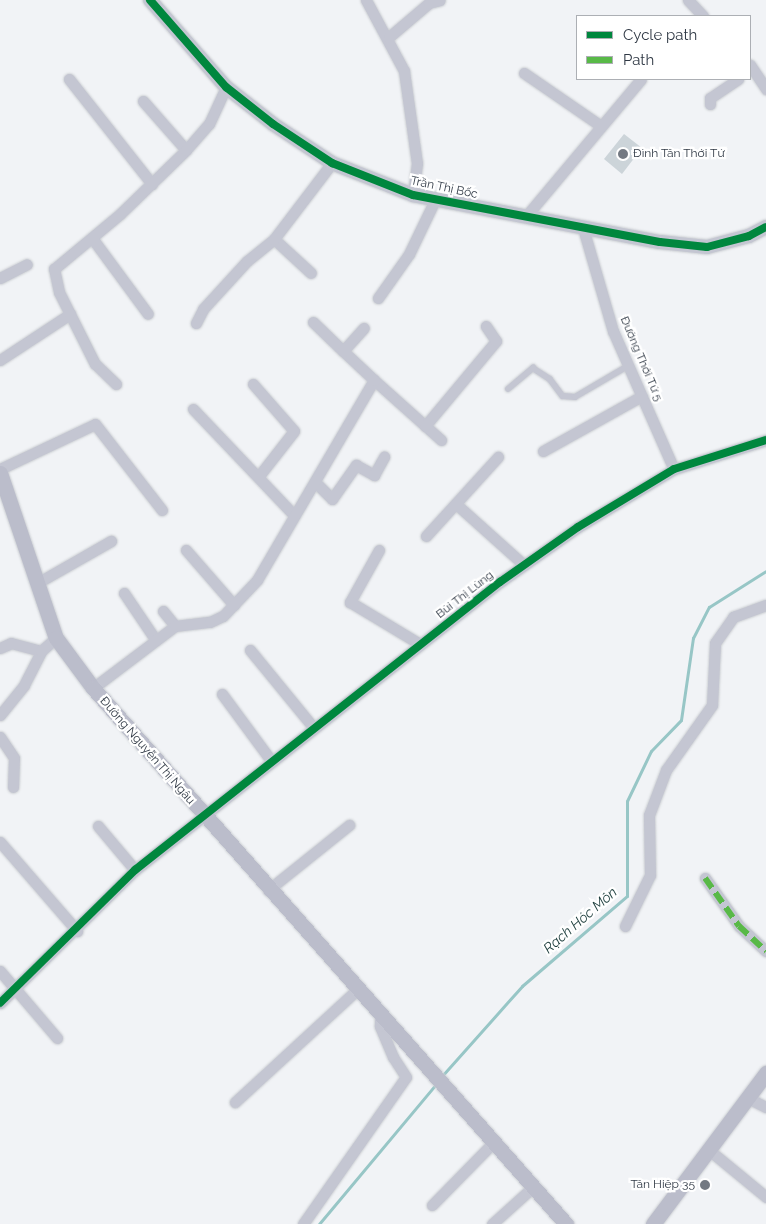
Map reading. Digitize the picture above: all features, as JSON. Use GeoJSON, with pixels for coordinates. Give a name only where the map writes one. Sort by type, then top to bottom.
{"type":"FeatureCollection","features":[{"type":"Feature","properties":{"kind":"main road","name":"Đường Nguyễn Thị Ngâu"},"geometry":{"type":"LineString","coordinates":[[0,473],[39,582],[56,638],[93,688],[268,890],[493,1143]]}},
{"type":"Feature","properties":{"kind":"main road"},"geometry":{"type":"LineString","coordinates":[[653,1224],[766,1073]]}},
{"type":"Feature","properties":{"kind":"main road"},"geometry":{"type":"LineString","coordinates":[[493,1143],[566,1224]]}},
{"type":"Feature","properties":{"kind":"street"},"geometry":{"type":"LineString","coordinates":[[366,0],[389,37],[404,71],[413,121],[417,163],[413,195]]}},
{"type":"Feature","properties":{"kind":"street"},"geometry":{"type":"LineString","coordinates":[[688,0],[703,15]]}},
{"type":"Feature","properties":{"kind":"street"},"geometry":{"type":"LineString","coordinates":[[389,37],[433,1]]}},
{"type":"Feature","properties":{"kind":"street","name":"Trần Thị Bốc"},"geometry":{"type":"LineString","coordinates":[[156,2],[226,87],[332,163],[413,195],[527,215],[583,228],[707,246],[749,236],[766,227]]}},
{"type":"Feature","properties":{"kind":"street"},"geometry":{"type":"LineString","coordinates":[[751,68],[766,89]]}},
{"type":"Feature","properties":{"kind":"street"},"geometry":{"type":"LineString","coordinates":[[524,73],[601,126]]}},
{"type":"Feature","properties":{"kind":"street"},"geometry":{"type":"LineString","coordinates":[[69,79],[152,184]]}},
{"type":"Feature","properties":{"kind":"street"},"geometry":{"type":"LineString","coordinates":[[527,215],[640,80]]}},
{"type":"Feature","properties":{"kind":"street"},"geometry":{"type":"LineString","coordinates":[[710,104],[710,98],[737,80]]}},
{"type":"Feature","properties":{"kind":"street"},"geometry":{"type":"LineString","coordinates":[[116,384],[95,364],[55,281],[54,269],[152,184],[186,150],[209,124],[226,87]]}},
{"type":"Feature","properties":{"kind":"street"},"geometry":{"type":"LineString","coordinates":[[144,101],[186,150]]}},
{"type":"Feature","properties":{"kind":"street"},"geometry":{"type":"LineString","coordinates":[[196,323],[203,309],[247,261],[274,239],[332,163]]}},
{"type":"Feature","properties":{"kind":"street"},"geometry":{"type":"LineString","coordinates":[[378,298],[409,254],[435,200]]}},
{"type":"Feature","properties":{"kind":"street","name":"Đường Thới Tứ 5"},"geometry":{"type":"LineString","coordinates":[[583,228],[613,331],[674,468]]}},
{"type":"Feature","properties":{"kind":"street"},"geometry":{"type":"LineString","coordinates":[[92,238],[148,314]]}},
{"type":"Feature","properties":{"kind":"street"},"geometry":{"type":"LineString","coordinates":[[274,239],[311,273]]}},
{"type":"Feature","properties":{"kind":"street"},"geometry":{"type":"LineString","coordinates":[[0,278],[27,264]]}},
{"type":"Feature","properties":{"kind":"street"},"geometry":{"type":"LineString","coordinates":[[0,360],[70,314]]}},
{"type":"Feature","properties":{"kind":"street"},"geometry":{"type":"LineString","coordinates":[[313,322],[441,440]]}},
{"type":"Feature","properties":{"kind":"street"},"geometry":{"type":"LineString","coordinates":[[425,426],[496,341],[486,326]]}},
{"type":"Feature","properties":{"kind":"street"},"geometry":{"type":"LineString","coordinates":[[343,351],[364,328]]}},
{"type":"Feature","properties":{"kind":"street"},"geometry":{"type":"LineString","coordinates":[[93,688],[155,639],[175,626],[210,622],[234,605],[258,580],[374,380]]}},
{"type":"Feature","properties":{"kind":"street"},"geometry":{"type":"LineString","coordinates":[[253,384],[294,431],[259,476]]}},
{"type":"Feature","properties":{"kind":"street"},"geometry":{"type":"LineString","coordinates":[[543,450],[642,396]]}},
{"type":"Feature","properties":{"kind":"street"},"geometry":{"type":"LineString","coordinates":[[193,409],[259,476],[294,516]]}},
{"type":"Feature","properties":{"kind":"street"},"geometry":{"type":"LineString","coordinates":[[0,469],[95,424],[162,510]]}},
{"type":"Feature","properties":{"kind":"street","name":"Bùi Thị Lùng"},"geometry":{"type":"LineString","coordinates":[[0,1004],[77,931],[135,870],[270,759],[524,565],[674,468],[766,440]]}},
{"type":"Feature","properties":{"kind":"street"},"geometry":{"type":"LineString","coordinates":[[426,536],[498,457]]}},
{"type":"Feature","properties":{"kind":"street"},"geometry":{"type":"LineString","coordinates":[[315,482],[332,499],[356,465],[374,475],[384,458]]}},
{"type":"Feature","properties":{"kind":"street"},"geometry":{"type":"LineString","coordinates":[[456,504],[524,565]]}},
{"type":"Feature","properties":{"kind":"street"},"geometry":{"type":"LineString","coordinates":[[39,582],[111,541]]}},
{"type":"Feature","properties":{"kind":"street"},"geometry":{"type":"LineString","coordinates":[[186,550],[234,605]]}},
{"type":"Feature","properties":{"kind":"street"},"geometry":{"type":"LineString","coordinates":[[379,550],[350,602],[420,644]]}},
{"type":"Feature","properties":{"kind":"street"},"geometry":{"type":"LineString","coordinates":[[124,593],[155,639]]}},
{"type":"Feature","properties":{"kind":"street"},"geometry":{"type":"LineString","coordinates":[[625,926],[650,875],[648,815],[666,770],[712,705],[715,643],[733,617],[766,605]]}},
{"type":"Feature","properties":{"kind":"street"},"geometry":{"type":"LineString","coordinates":[[163,611],[175,626]]}},
{"type":"Feature","properties":{"kind":"street"},"geometry":{"type":"LineString","coordinates":[[0,715],[24,685],[42,651],[56,638]]}},
{"type":"Feature","properties":{"kind":"street"},"geometry":{"type":"LineString","coordinates":[[0,648],[11,644],[42,651]]}},
{"type":"Feature","properties":{"kind":"street"},"geometry":{"type":"LineString","coordinates":[[250,650],[313,727]]}},
{"type":"Feature","properties":{"kind":"street"},"geometry":{"type":"LineString","coordinates":[[222,694],[270,759]]}},
{"type":"Feature","properties":{"kind":"street"},"geometry":{"type":"LineString","coordinates":[[0,737],[14,758],[13,787]]}},
{"type":"Feature","properties":{"kind":"street"},"geometry":{"type":"LineString","coordinates":[[268,890],[349,825]]}},
{"type":"Feature","properties":{"kind":"street"},"geometry":{"type":"LineString","coordinates":[[98,826],[135,870]]}},
{"type":"Feature","properties":{"kind":"street"},"geometry":{"type":"LineString","coordinates":[[0,842],[77,931]]}},
{"type":"Feature","properties":{"kind":"street"},"geometry":{"type":"LineString","coordinates":[[705,878],[739,926],[766,951]]}},
{"type":"Feature","properties":{"kind":"street"},"geometry":{"type":"LineString","coordinates":[[0,971],[18,988],[57,1038]]}},
{"type":"Feature","properties":{"kind":"street"},"geometry":{"type":"LineString","coordinates":[[235,1102],[357,990]]}},
{"type":"Feature","properties":{"kind":"street"},"geometry":{"type":"LineString","coordinates":[[303,1224],[406,1077],[393,1058],[380,1026],[380,1014]]}},
{"type":"Feature","properties":{"kind":"street"},"geometry":{"type":"LineString","coordinates":[[748,1098],[766,1107]]}},
{"type":"Feature","properties":{"kind":"street"},"geometry":{"type":"LineString","coordinates":[[432,1205],[493,1143]]}},
{"type":"Feature","properties":{"kind":"street"},"geometry":{"type":"LineString","coordinates":[[709,1150],[766,1197]]}},
{"type":"Feature","properties":{"kind":"street"},"geometry":{"type":"LineString","coordinates":[[492,1224],[533,1187]]}},
{"type":"Feature","properties":{"kind":"lane"},"geometry":{"type":"LineString","coordinates":[[508,389],[534,368],[550,379],[563,396],[575,397],[628,366]]}},
{"type":"Feature","properties":{"kind":"building","name":"Đình Tân Thới Tứ"},"geometry":{"type":"Polygon","coordinates":[[[624,134],[642,148],[622,174],[604,159],[624,134]]]}},
{"type":"Feature","properties":{"kind":"waterway","name":"Rạch Hóc Môn"},"geometry":{"type":"LineString","coordinates":[[441,1077],[522,986],[627,896],[627,801],[651,751],[681,720],[693,638],[709,607],[766,571]]}},
{"type":"Feature","properties":{"kind":"waterway","name":"Rạch Hóc Môn"},"geometry":{"type":"LineString","coordinates":[[319,1224],[436,1084]]}},
{"type":"Feature","properties":{"kind":"marked path"},"geometry":{"type":"LineString","coordinates":[[705,878],[739,926],[766,951]]}},
{"type":"Feature","properties":{"kind":"cycle path"},"geometry":{"type":"LineString","coordinates":[[150,0],[226,87],[273,124],[332,163],[413,195],[660,242],[707,247],[749,236],[766,227]]}},
{"type":"Feature","properties":{"kind":"cycle path"},"geometry":{"type":"LineString","coordinates":[[0,1003],[135,870],[500,582],[578,527],[674,469],[766,440]]}},
{"type":"Feature","properties":{"kind":"place","name":"Đình Tân Thới Tứ"},"geometry":{"type":"Point","coordinates":[623,154]}},
{"type":"Feature","properties":{"kind":"place","name":"Tân Hiệp 35"},"geometry":{"type":"Point","coordinates":[705,1185]}}]}
